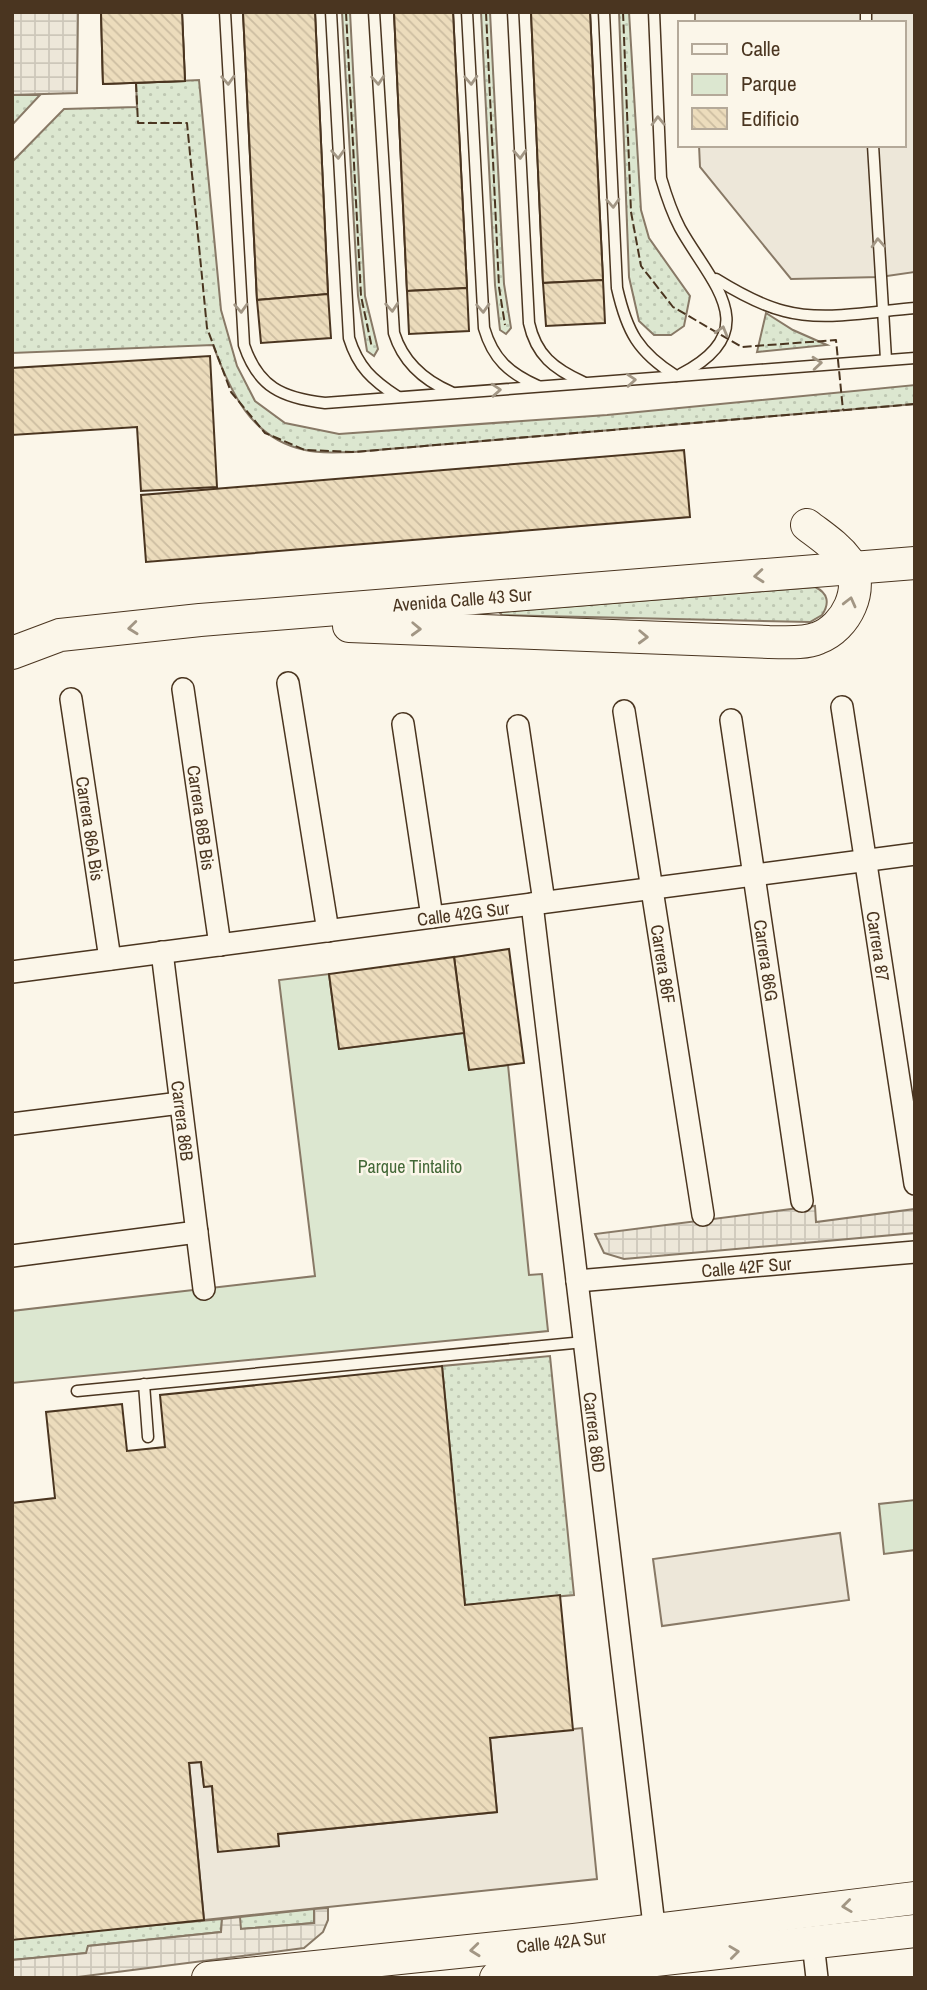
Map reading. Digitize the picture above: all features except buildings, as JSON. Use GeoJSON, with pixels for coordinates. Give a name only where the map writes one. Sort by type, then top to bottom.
{"type":"FeatureCollection","features":[{"type":"Feature","properties":{"kind":"main road"},"geometry":{"type":"LineString","coordinates":[[200,620],[803,641],[831,632],[848,613],[854,584],[851,568],[832,544],[807,526]]}},
{"type":"Feature","properties":{"kind":"main road","name":"Avenida Calle 43 Sur"},"geometry":{"type":"LineString","coordinates":[[12,653],[60,635],[200,620],[915,563]]}},
{"type":"Feature","properties":{"kind":"main road","name":"Calle 42A Sur"},"geometry":{"type":"LineString","coordinates":[[208,1978],[654,1930],[915,1898]]}},
{"type":"Feature","properties":{"kind":"main road","name":"Calle 42A Sur"},"geometry":{"type":"LineString","coordinates":[[496,1978],[573,1974],[658,1961],[700,1967],[813,1943],[915,1931]]}},
{"type":"Feature","properties":{"kind":"street"},"geometry":{"type":"LineString","coordinates":[[288,683],[328,931]]}},
{"type":"Feature","properties":{"kind":"street","name":"Carrera 86B Bis"},"geometry":{"type":"LineString","coordinates":[[183,689],[220,945]]}},
{"type":"Feature","properties":{"kind":"street","name":"Carrera 86A Bis"},"geometry":{"type":"LineString","coordinates":[[71,699],[110,959]]}},
{"type":"Feature","properties":{"kind":"street","name":"Carrera 87"},"geometry":{"type":"LineString","coordinates":[[842,707],[915,1184]]}},
{"type":"Feature","properties":{"kind":"street","name":"Carrera 86F"},"geometry":{"type":"LineString","coordinates":[[624,711],[703,1215]]}},
{"type":"Feature","properties":{"kind":"street","name":"Carrera 86G"},"geometry":{"type":"LineString","coordinates":[[731,720],[802,1201]]}},
{"type":"Feature","properties":{"kind":"street"},"geometry":{"type":"LineString","coordinates":[[403,724],[432,917]]}},
{"type":"Feature","properties":{"kind":"street","name":"Carrera 86D"},"geometry":{"type":"LineString","coordinates":[[518,726],[577,1281],[658,1961]]}},
{"type":"Feature","properties":{"kind":"street","name":"Calle 42G Sur"},"geometry":{"type":"LineString","coordinates":[[12,972],[915,854]]}},
{"type":"Feature","properties":{"kind":"street","name":"Carrera 86B"},"geometry":{"type":"LineString","coordinates":[[162,952],[204,1289]]}},
{"type":"Feature","properties":{"kind":"street"},"geometry":{"type":"LineString","coordinates":[[12,1124],[180,1103]]}},
{"type":"Feature","properties":{"kind":"street"},"geometry":{"type":"LineString","coordinates":[[12,1256],[197,1232]]}},
{"type":"Feature","properties":{"kind":"street","name":"Calle 42F Sur"},"geometry":{"type":"LineString","coordinates":[[577,1281],[915,1252]]}},
{"type":"Feature","properties":{"kind":"street"},"geometry":{"type":"LineString","coordinates":[[813,1943],[817,1978]]}},
{"type":"Feature","properties":{"kind":"lane"},"geometry":{"type":"LineString","coordinates":[[225,12],[244,345],[252,369],[272,387],[297,399],[324,403],[915,358]]}},
{"type":"Feature","properties":{"kind":"lane"},"geometry":{"type":"LineString","coordinates":[[331,12],[349,338],[356,359],[366,375],[398,397]]}},
{"type":"Feature","properties":{"kind":"lane"},"geometry":{"type":"LineString","coordinates":[[374,12],[394,333],[400,351],[413,367],[431,383],[454,393]]}},
{"type":"Feature","properties":{"kind":"lane"},"geometry":{"type":"LineString","coordinates":[[467,12],[484,328],[489,347],[500,362],[515,376],[538,387]]}},
{"type":"Feature","properties":{"kind":"lane"},"geometry":{"type":"LineString","coordinates":[[513,12],[529,323],[533,342],[545,359],[564,374],[587,383]]}},
{"type":"Feature","properties":{"kind":"lane"},"geometry":{"type":"LineString","coordinates":[[604,12],[617,288],[623,317],[641,350],[676,376]]}},
{"type":"Feature","properties":{"kind":"lane"},"geometry":{"type":"LineString","coordinates":[[654,12],[661,178],[668,203],[681,230],[716,279],[726,302],[724,327],[716,348],[701,364],[676,376]]}},
{"type":"Feature","properties":{"kind":"lane"},"geometry":{"type":"LineString","coordinates":[[873,147],[886,359]]}},
{"type":"Feature","properties":{"kind":"lane"},"geometry":{"type":"LineString","coordinates":[[716,279],[738,293],[786,312],[815,315],[915,309]]}},
{"type":"Feature","properties":{"kind":"lane"},"geometry":{"type":"LineString","coordinates":[[77,1391],[584,1342]]}},
{"type":"Feature","properties":{"kind":"lane"},"geometry":{"type":"LineString","coordinates":[[144,1384],[148,1437]]}},
{"type":"Feature","properties":{"kind":"green space"},"geometry":{"type":"Polygon","coordinates":[[[342,12],[350,12],[365,296],[378,349],[374,356],[367,351],[358,296],[342,12]]]}},
{"type":"Feature","properties":{"kind":"green space"},"geometry":{"type":"Polygon","coordinates":[[[481,12],[490,12],[504,284],[511,328],[506,334],[500,330],[495,285],[481,12]]]}},
{"type":"Feature","properties":{"kind":"green space"},"geometry":{"type":"Polygon","coordinates":[[[619,12],[629,12],[641,210],[649,238],[690,296],[684,326],[671,335],[654,335],[639,321],[629,277],[619,12]]]}},
{"type":"Feature","properties":{"kind":"green space"},"geometry":{"type":"Polygon","coordinates":[[[199,80],[221,310],[237,366],[255,401],[285,423],[339,434],[607,415],[915,385],[915,404],[354,452],[323,452],[286,444],[257,424],[235,396],[213,345],[12,353],[12,162],[64,109],[137,107],[136,83],[199,80]]]}},
{"type":"Feature","properties":{"kind":"green space"},"geometry":{"type":"Polygon","coordinates":[[[12,95],[40,95],[12,125],[12,95]]]}},
{"type":"Feature","properties":{"kind":"green space"},"geometry":{"type":"Polygon","coordinates":[[[766,313],[793,330],[827,345],[757,352],[766,313]]]}},
{"type":"Feature","properties":{"kind":"green space"},"geometry":{"type":"Polygon","coordinates":[[[815,587],[823,592],[827,602],[822,615],[810,622],[502,615],[499,612],[815,587]]]}},
{"type":"Feature","properties":{"kind":"green space","name":"Parque Tintalito"},"geometry":{"type":"Polygon","coordinates":[[[329,974],[339,1049],[464,1033],[469,1070],[508,1065],[529,1275],[542,1274],[548,1331],[12,1383],[12,1311],[315,1276],[279,980],[329,974]]]}},
{"type":"Feature","properties":{"kind":"green space"},"geometry":{"type":"Polygon","coordinates":[[[550,1356],[574,1595],[465,1605],[442,1366],[550,1356]]]}},
{"type":"Feature","properties":{"kind":"green space"},"geometry":{"type":"Polygon","coordinates":[[[915,1500],[915,1550],[884,1554],[879,1504],[915,1500]]]}},
{"type":"Feature","properties":{"kind":"green space"},"geometry":{"type":"Polygon","coordinates":[[[314,1909],[314,1923],[240,1929],[240,1917],[314,1909]]]}},
{"type":"Feature","properties":{"kind":"green space"},"geometry":{"type":"Polygon","coordinates":[[[222,1919],[221,1932],[88,1946],[87,1953],[12,1960],[12,1938],[222,1919]]]}},
{"type":"Feature","properties":{"kind":"shaded area"},"geometry":{"type":"Polygon","coordinates":[[[12,12],[78,12],[77,93],[12,95],[12,12]]]}},
{"type":"Feature","properties":{"kind":"shaded area"},"geometry":{"type":"Polygon","coordinates":[[[695,12],[915,12],[915,272],[880,277],[791,279],[700,167],[699,147],[906,147],[906,21],[695,21],[695,12]]]}},
{"type":"Feature","properties":{"kind":"shaded area"},"geometry":{"type":"Polygon","coordinates":[[[815,1206],[816,1222],[915,1209],[915,1233],[624,1259],[604,1253],[595,1234],[815,1206]]]}},
{"type":"Feature","properties":{"kind":"shaded area"},"geometry":{"type":"Polygon","coordinates":[[[840,1533],[849,1600],[662,1626],[653,1559],[840,1533]]]}},
{"type":"Feature","properties":{"kind":"shaded area"},"geometry":{"type":"Polygon","coordinates":[[[582,1728],[597,1879],[204,1920],[189,1763],[201,1762],[204,1787],[212,1786],[218,1851],[278,1834],[497,1812],[490,1738],[582,1728]]]}},
{"type":"Feature","properties":{"kind":"shaded area"},"geometry":{"type":"Polygon","coordinates":[[[328,1908],[328,1920],[323,1932],[304,1948],[70,1978],[12,1978],[12,1960],[86,1953],[88,1946],[221,1932],[222,1919],[240,1917],[241,1929],[314,1923],[314,1909],[328,1908]]]}},
{"type":"Feature","properties":{"kind":"fence"},"geometry":{"type":"LineString","coordinates":[[346,12],[361,296],[372,348]]}},
{"type":"Feature","properties":{"kind":"fence"},"geometry":{"type":"LineString","coordinates":[[486,12],[499,287],[505,325]]}},
{"type":"Feature","properties":{"kind":"fence"},"geometry":{"type":"LineString","coordinates":[[623,12],[631,212],[641,266],[673,307],[742,347],[836,340],[843,410]]}},
{"type":"Feature","properties":{"kind":"fence"},"geometry":{"type":"LineString","coordinates":[[136,83],[138,123],[187,123],[207,328],[231,392],[265,433],[305,450],[354,452],[915,404]]}}]}
